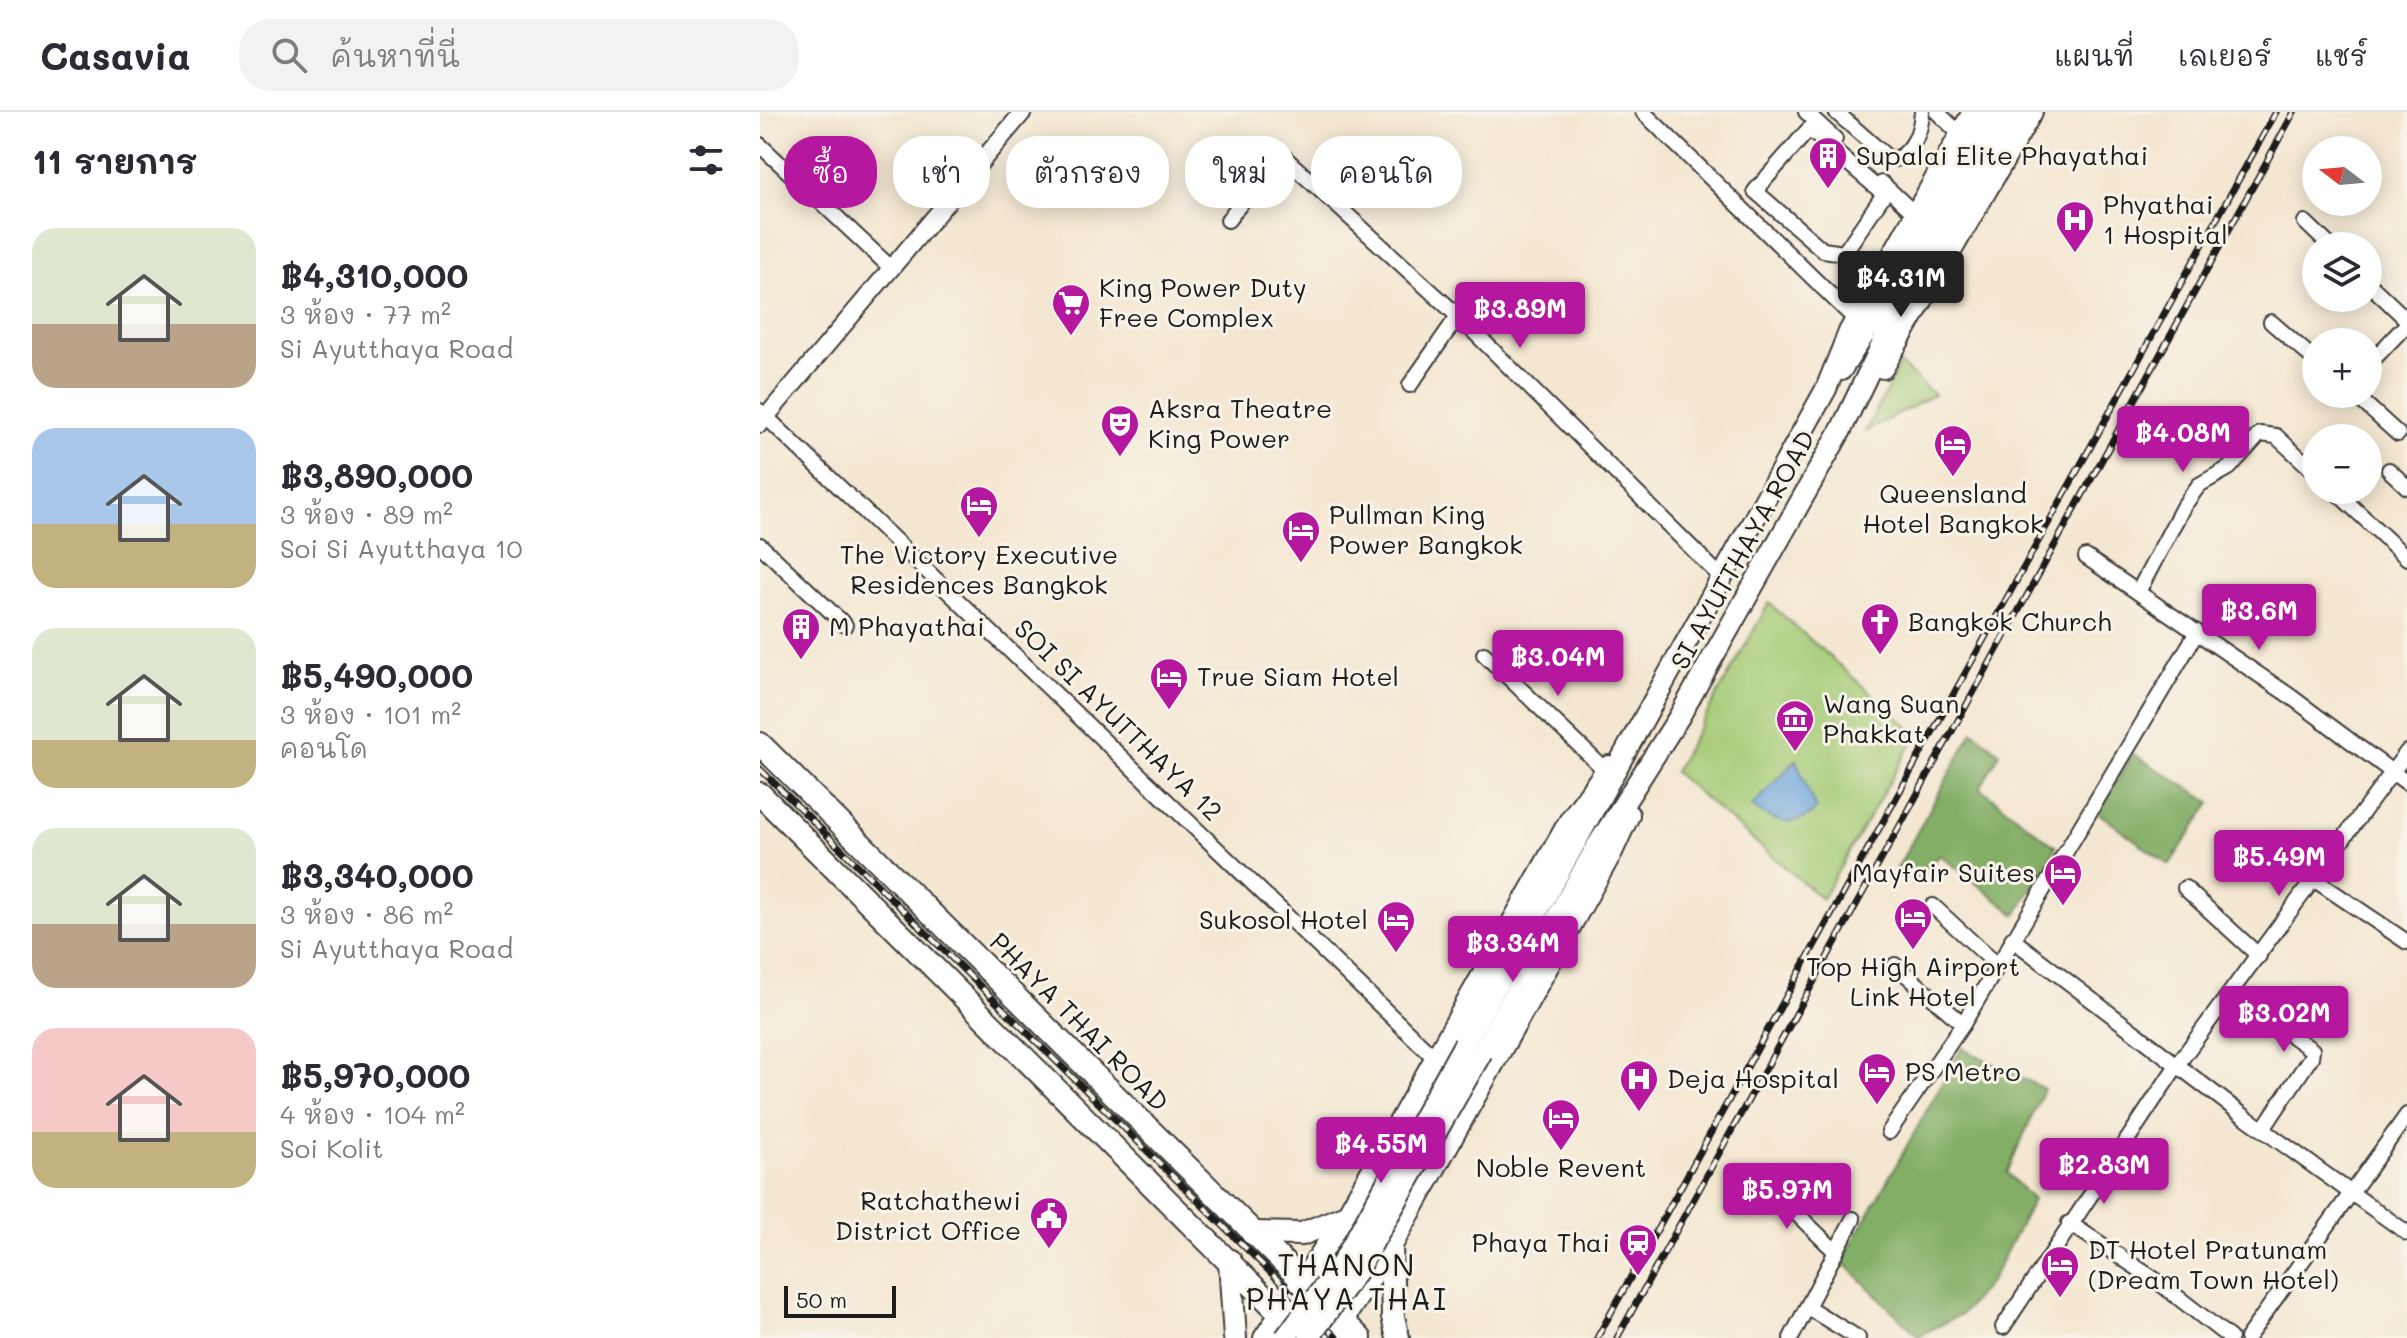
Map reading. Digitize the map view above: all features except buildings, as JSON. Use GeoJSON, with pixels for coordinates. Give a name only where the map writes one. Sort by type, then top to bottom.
{"type":"FeatureCollection","features":[{"type":"Feature","properties":{"kind":"main road","name":"SI AYUTTHAYA ROAD"},"geometry":{"type":"LineString","coordinates":[[1285,1338],[1342,1263],[1597,846],[1649,767],[1857,399],[1887,334],[1960,134],[1973,112]]}},
{"type":"Feature","properties":{"kind":"main road"},"geometry":{"type":"LineString","coordinates":[[1931,220],[1993,112]]}},
{"type":"Feature","properties":{"kind":"main road"},"geometry":{"type":"LineString","coordinates":[[1931,220],[2012,112]]}},
{"type":"Feature","properties":{"kind":"main road","name":"SI AYUTTHAYA ROAD"},"geometry":{"type":"LineString","coordinates":[[1857,399],[1888,362],[2032,112]]}},
{"type":"Feature","properties":{"kind":"main road","name":"SI AYUTTHAYA ROAD"},"geometry":{"type":"LineString","coordinates":[[1826,389],[1859,347],[1931,220]]}},
{"type":"Feature","properties":{"kind":"main road","name":"SI AYUTTHAYA ROAD"},"geometry":{"type":"LineString","coordinates":[[1307,1338],[1356,1272],[1597,808],[1623,751],[1826,389],[1856,320],[1880,276],[1931,220]]}},
{"type":"Feature","properties":{"kind":"main road","name":"PHAYA THAI ROAD"},"geometry":{"type":"LineString","coordinates":[[760,744],[1304,1282],[1337,1330],[1360,1338]]}},
{"type":"Feature","properties":{"kind":"main road","name":"SI AYUTTHAYA ROAD"},"geometry":{"type":"LineString","coordinates":[[1264,1338],[1346,1216],[1570,820],[1605,770],[1623,751]]}},
{"type":"Feature","properties":{"kind":"main road","name":"SI AYUTTHAYA ROAD"},"geometry":{"type":"LineString","coordinates":[[1337,1330],[1391,1247],[1612,852],[1649,767]]}},
{"type":"Feature","properties":{"kind":"main road"},"geometry":{"type":"LineString","coordinates":[[760,794],[1307,1338]]}},
{"type":"Feature","properties":{"kind":"main road"},"geometry":{"type":"LineString","coordinates":[[1362,1188],[1361,1215],[1367,1226],[1379,1228],[1407,1216]]}},
{"type":"Feature","properties":{"kind":"main road"},"geometry":{"type":"LineString","coordinates":[[1252,1233],[1302,1234],[1346,1216]]}},
{"type":"Feature","properties":{"kind":"main road"},"geometry":{"type":"LineString","coordinates":[[1391,1247],[1393,1317],[1398,1338]]}},
{"type":"Feature","properties":{"kind":"main road"},"geometry":{"type":"LineString","coordinates":[[1230,1261],[1235,1338]]}},
{"type":"Feature","properties":{"kind":"street"},"geometry":{"type":"LineString","coordinates":[[1643,112],[1856,320]]}},
{"type":"Feature","properties":{"kind":"street"},"geometry":{"type":"LineString","coordinates":[[1806,112],[1838,143],[1931,220]]}},
{"type":"Feature","properties":{"kind":"street"},"geometry":{"type":"LineString","coordinates":[[1836,112],[1888,158],[1896,159],[1912,146],[1920,129],[1922,112]]}},
{"type":"Feature","properties":{"kind":"street"},"geometry":{"type":"LineString","coordinates":[[1937,112],[1960,134]]}},
{"type":"Feature","properties":{"kind":"street"},"geometry":{"type":"LineString","coordinates":[[762,417],[891,268],[1015,115]]}},
{"type":"Feature","properties":{"kind":"street"},"geometry":{"type":"LineString","coordinates":[[1838,143],[1848,125]]}},
{"type":"Feature","properties":{"kind":"street"},"geometry":{"type":"LineString","coordinates":[[1844,253],[1884,194],[1809,129],[1755,191],[1823,250],[1844,253],[1880,276]]}},
{"type":"Feature","properties":{"kind":"street"},"geometry":{"type":"LineString","coordinates":[[760,145],[891,268]]}},
{"type":"Feature","properties":{"kind":"street"},"geometry":{"type":"LineString","coordinates":[[1228,220],[1273,161],[1285,158],[1458,316],[1721,577]]}},
{"type":"Feature","properties":{"kind":"street"},"geometry":{"type":"LineString","coordinates":[[2305,222],[2315,232]]}},
{"type":"Feature","properties":{"kind":"street"},"geometry":{"type":"LineString","coordinates":[[2382,297],[2407,322],[2382,350]]}},
{"type":"Feature","properties":{"kind":"street"},"geometry":{"type":"LineString","coordinates":[[1410,385],[1458,316]]}},
{"type":"Feature","properties":{"kind":"street"},"geometry":{"type":"LineString","coordinates":[[2271,322],[2302,349]]}},
{"type":"Feature","properties":{"kind":"street"},"geometry":{"type":"LineString","coordinates":[[2369,408],[2398,434]]}},
{"type":"Feature","properties":{"kind":"street","name":"SOI SI AYUTTHAYA 12"},"geometry":{"type":"LineString","coordinates":[[762,417],[1436,1059]]}},
{"type":"Feature","properties":{"kind":"street"},"geometry":{"type":"LineString","coordinates":[[2138,592],[2199,485],[2229,468],[2260,434],[2276,436],[2302,460]]}},
{"type":"Feature","properties":{"kind":"street"},"geometry":{"type":"LineString","coordinates":[[2389,470],[2407,487]]}},
{"type":"Feature","properties":{"kind":"street"},"geometry":{"type":"LineString","coordinates":[[2349,504],[2407,558]]}},
{"type":"Feature","properties":{"kind":"street"},"geometry":{"type":"LineString","coordinates":[[760,545],[845,625]]}},
{"type":"Feature","properties":{"kind":"street"},"geometry":{"type":"LineString","coordinates":[[2086,557],[2197,632],[2407,783]]}},
{"type":"Feature","properties":{"kind":"street"},"geometry":{"type":"LineString","coordinates":[[1889,1132],[1963,1024],[1996,964],[2197,632]]}},
{"type":"Feature","properties":{"kind":"street"},"geometry":{"type":"LineString","coordinates":[[1484,654],[1605,770]]}},
{"type":"Feature","properties":{"kind":"street"},"geometry":{"type":"LineString","coordinates":[[2003,1327],[2069,1223],[2177,1065],[2407,752]]}},
{"type":"Feature","properties":{"kind":"street"},"geometry":{"type":"LineString","coordinates":[[2315,880],[2407,942]]}},
{"type":"Feature","properties":{"kind":"street"},"geometry":{"type":"LineString","coordinates":[[2185,888],[2259,956]]}},
{"type":"Feature","properties":{"kind":"street"},"geometry":{"type":"LineString","coordinates":[[1933,906],[1996,964]]}},
{"type":"Feature","properties":{"kind":"street"},"geometry":{"type":"LineString","coordinates":[[2012,939],[2177,1065],[2407,1233]]}},
{"type":"Feature","properties":{"kind":"street"},"geometry":{"type":"LineString","coordinates":[[1895,965],[1963,1024]]}},
{"type":"Feature","properties":{"kind":"street"},"geometry":{"type":"LineString","coordinates":[[2232,993],[2312,1050],[2311,1057],[2263,1129]]}},
{"type":"Feature","properties":{"kind":"street"},"geometry":{"type":"LineString","coordinates":[[2247,1338],[2407,1115]]}},
{"type":"Feature","properties":{"kind":"street"},"geometry":{"type":"LineString","coordinates":[[1764,1182],[1836,1252]]}},
{"type":"Feature","properties":{"kind":"street"},"geometry":{"type":"LineString","coordinates":[[1791,1338],[1853,1219]]}},
{"type":"Feature","properties":{"kind":"street"},"geometry":{"type":"LineString","coordinates":[[2069,1223],[2157,1281],[2230,1338]]}},
{"type":"Feature","properties":{"kind":"street"},"geometry":{"type":"LineString","coordinates":[[1807,1307],[1858,1338]]}},
{"type":"Feature","properties":{"kind":"green space"},"geometry":{"type":"Polygon","coordinates":[[[1900,364],[1934,395],[1865,432],[1900,364]]]}},
{"type":"Feature","properties":{"kind":"green space","name":"Wang Suan Phakkat"},"geometry":{"type":"Polygon","coordinates":[[[1769,603],[1917,734],[1822,899],[1674,772],[1769,603]]]}},
{"type":"Feature","properties":{"kind":"green space"},"geometry":{"type":"Polygon","coordinates":[[[1973,731],[2000,753],[1980,788],[2056,847],[2016,915],[1940,855],[1918,879],[1894,874],[1973,731]]]}},
{"type":"Feature","properties":{"kind":"green space"},"geometry":{"type":"Polygon","coordinates":[[[2133,754],[2211,802],[2169,865],[2097,812],[2133,754]]]}},
{"type":"Feature","properties":{"kind":"green space"},"geometry":{"type":"Polygon","coordinates":[[[1962,1048],[2044,1089],[2007,1173],[2033,1200],[1992,1279],[1962,1314],[1918,1336],[1842,1261],[1962,1048]]]}},
{"type":"Feature","properties":{"kind":"water"},"geometry":{"type":"Polygon","coordinates":[[[1796,760],[1816,810],[1800,820],[1784,822],[1768,817],[1752,806],[1796,760]]]}},
{"type":"Feature","properties":{"kind":"railway"},"geometry":{"type":"LineString","coordinates":[[1597,1338],[2276,112]]}},
{"type":"Feature","properties":{"kind":"railway"},"geometry":{"type":"LineString","coordinates":[[1617,1338],[2294,112]]}},
{"type":"Feature","properties":{"kind":"railway"},"geometry":{"type":"LineString","coordinates":[[760,769],[1337,1338]]}},
{"type":"Feature","properties":{"kind":"place","name":"Supalai Elite Phayathai"},"geometry":{"type":"Point","coordinates":[1828,190]}},
{"type":"Feature","properties":{"kind":"place","name":"Phyathai 1 Hospital"},"geometry":{"type":"Point","coordinates":[2075,254]}},
{"type":"Feature","properties":{"kind":"place","name":"King Power Duty Free Complex"},"geometry":{"type":"Point","coordinates":[1071,337]}},
{"type":"Feature","properties":{"kind":"place","name":"Aksra Theatre King Power"},"geometry":{"type":"Point","coordinates":[1120,458]}},
{"type":"Feature","properties":{"kind":"place","name":"Queensland Hotel Bangkok"},"geometry":{"type":"Point","coordinates":[1953,478]}},
{"type":"Feature","properties":{"kind":"place","name":"The Victory Executive Residences Bangkok"},"geometry":{"type":"Point","coordinates":[979,539]}},
{"type":"Feature","properties":{"kind":"place","name":"Pullman King Power Bangkok"},"geometry":{"type":"Point","coordinates":[1301,564]}},
{"type":"Feature","properties":{"kind":"place","name":"Bangkok Church"},"geometry":{"type":"Point","coordinates":[1880,656]}},
{"type":"Feature","properties":{"kind":"place","name":"M Phayathai"},"geometry":{"type":"Point","coordinates":[801,661]}},
{"type":"Feature","properties":{"kind":"place","name":"True Siam Hotel"},"geometry":{"type":"Point","coordinates":[1169,711]}},
{"type":"Feature","properties":{"kind":"place","name":"Wang Suan Phakkat"},"geometry":{"type":"Point","coordinates":[1795,753]}},
{"type":"Feature","properties":{"kind":"place","name":"Mayfair Suites"},"geometry":{"type":"Point","coordinates":[2063,907]}},
{"type":"Feature","properties":{"kind":"place","name":"Top High Airport Link Hotel"},"geometry":{"type":"Point","coordinates":[1913,951]}},
{"type":"Feature","properties":{"kind":"place","name":"Sukosol Hotel"},"geometry":{"type":"Point","coordinates":[1396,954]}},
{"type":"Feature","properties":{"kind":"place","name":"PS Metro"},"geometry":{"type":"Point","coordinates":[1877,1106]}},
{"type":"Feature","properties":{"kind":"place","name":"Deja Hospital"},"geometry":{"type":"Point","coordinates":[1639,1113]}},
{"type":"Feature","properties":{"kind":"place","name":"Noble Revent"},"geometry":{"type":"Point","coordinates":[1561,1152]}},
{"type":"Feature","properties":{"kind":"place","name":"Ratchathewi District Office"},"geometry":{"type":"Point","coordinates":[1049,1250]}},
{"type":"Feature","properties":{"kind":"place","name":"Phaya Thai"},"geometry":{"type":"Point","coordinates":[1638,1277]}},
{"type":"Feature","properties":{"kind":"place","name":"DT Hotel Pratunam (Dream Town Hotel)"},"geometry":{"type":"Point","coordinates":[2060,1299]}},
{"type":"Feature","properties":{"kind":"district","name":"THANON PHAYA THAI"},"geometry":{"type":"Point","coordinates":[1347,1283]}}]}
